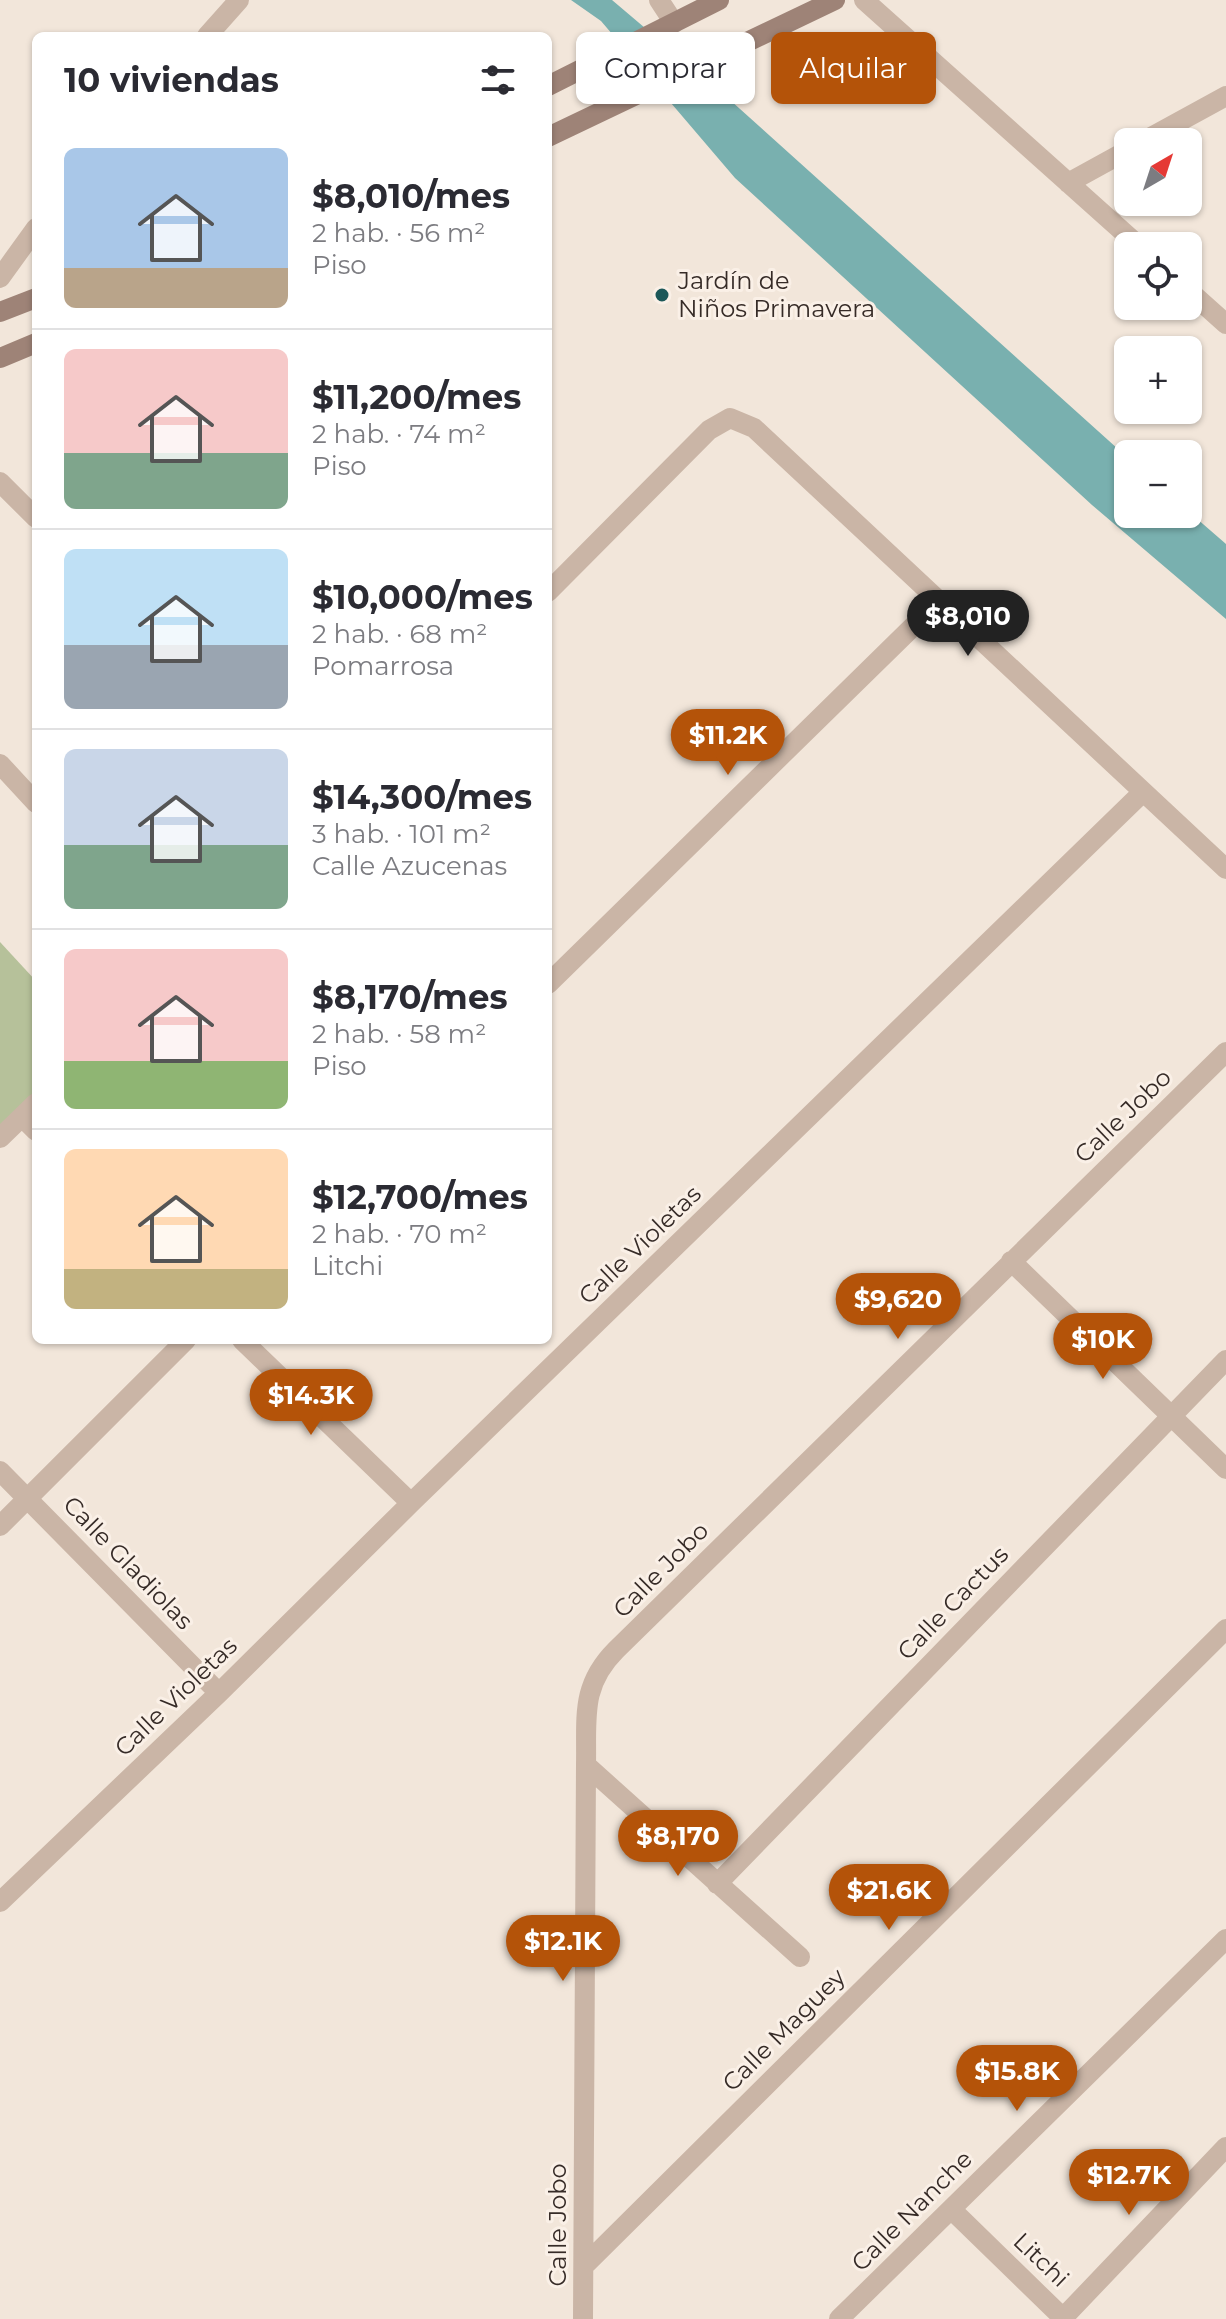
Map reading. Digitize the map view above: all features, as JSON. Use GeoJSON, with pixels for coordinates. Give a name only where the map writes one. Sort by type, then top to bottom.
{"type":"FeatureCollection","features":[{"type":"Feature","properties":{"kind":"main road"},"geometry":{"type":"LineString","coordinates":[[552,84],[719,0]]}},
{"type":"Feature","properties":{"kind":"main road"},"geometry":{"type":"LineString","coordinates":[[552,135],[835,0]]}},
{"type":"Feature","properties":{"kind":"main road"},"geometry":{"type":"LineString","coordinates":[[0,312],[32,300]]}},
{"type":"Feature","properties":{"kind":"main road"},"geometry":{"type":"LineString","coordinates":[[0,358],[32,345]]}},
{"type":"Feature","properties":{"kind":"street"},"geometry":{"type":"LineString","coordinates":[[211,32],[239,0]]}},
{"type":"Feature","properties":{"kind":"street"},"geometry":{"type":"LineString","coordinates":[[659,0],[667,26]]}},
{"type":"Feature","properties":{"kind":"street"},"geometry":{"type":"LineString","coordinates":[[864,0],[1123,232]]}},
{"type":"Feature","properties":{"kind":"street"},"geometry":{"type":"LineString","coordinates":[[1168,128],[1226,96]]}},
{"type":"Feature","properties":{"kind":"street"},"geometry":{"type":"LineString","coordinates":[[1068,183],[1114,158]]}},
{"type":"Feature","properties":{"kind":"street"},"geometry":{"type":"LineString","coordinates":[[0,278],[32,234]]}},
{"type":"Feature","properties":{"kind":"street"},"geometry":{"type":"LineString","coordinates":[[1202,303],[1226,324]]}},
{"type":"Feature","properties":{"kind":"street"},"geometry":{"type":"LineString","coordinates":[[552,588],[709,430],[730,418],[754,428],[1226,869]]}},
{"type":"Feature","properties":{"kind":"street"},"geometry":{"type":"LineString","coordinates":[[0,482],[32,514]]}},
{"type":"Feature","properties":{"kind":"street"},"geometry":{"type":"LineString","coordinates":[[552,980],[939,601]]}},
{"type":"Feature","properties":{"kind":"street"},"geometry":{"type":"LineString","coordinates":[[0,764],[32,799]]}},
{"type":"Feature","properties":{"kind":"street","name":"Calle Violetas"},"geometry":{"type":"LineString","coordinates":[[0,1902],[219,1693],[1143,792]]}},
{"type":"Feature","properties":{"kind":"street","name":"Calle Jobo"},"geometry":{"type":"LineString","coordinates":[[583,2319],[586,1765],[588,1697],[595,1677],[603,1663],[1226,1052]]}},
{"type":"Feature","properties":{"kind":"street"},"geometry":{"type":"LineString","coordinates":[[0,1138],[31,1117]]}},
{"type":"Feature","properties":{"kind":"street"},"geometry":{"type":"LineString","coordinates":[[1011,1261],[1226,1469]]}},
{"type":"Feature","properties":{"kind":"street"},"geometry":{"type":"LineString","coordinates":[[0,1526],[182,1344]]}},
{"type":"Feature","properties":{"kind":"street"},"geometry":{"type":"LineString","coordinates":[[246,1344],[411,1503]]}},
{"type":"Feature","properties":{"kind":"street","name":"Calle Cactus"},"geometry":{"type":"LineString","coordinates":[[717,1884],[1226,1360]]}},
{"type":"Feature","properties":{"kind":"street","name":"Calle Gladiolas"},"geometry":{"type":"LineString","coordinates":[[0,1471],[219,1693]]}},
{"type":"Feature","properties":{"kind":"street","name":"Calle Maguey"},"geometry":{"type":"LineString","coordinates":[[584,2266],[1226,1629]]}},
{"type":"Feature","properties":{"kind":"street"},"geometry":{"type":"LineString","coordinates":[[586,1765],[800,1957]]}},
{"type":"Feature","properties":{"kind":"street","name":"Calle Nanche"},"geometry":{"type":"LineString","coordinates":[[839,2319],[1226,1939]]}},
{"type":"Feature","properties":{"kind":"street","name":"Litchi"},"geometry":{"type":"LineString","coordinates":[[951,2209],[1063,2318],[1226,2147]]}},
{"type":"Feature","properties":{"kind":"green space"},"geometry":{"type":"Polygon","coordinates":[[[0,942],[32,977],[32,1100],[0,1128],[0,942]]]}},
{"type":"Feature","properties":{"kind":"water"},"geometry":{"type":"Polygon","coordinates":[[[571,0],[612,0],[650,32],[610,32],[601,21],[571,0]]]}},
{"type":"Feature","properties":{"kind":"water"},"geometry":{"type":"Polygon","coordinates":[[[672,104],[734,104],[1114,445],[1114,524],[1092,505],[735,178],[672,104]]]}},
{"type":"Feature","properties":{"kind":"water"},"geometry":{"type":"Polygon","coordinates":[[[1202,523],[1226,544],[1226,619],[1119,528],[1202,528],[1202,523]]]}},
{"type":"Feature","properties":{"kind":"place","name":"Jardín de Niños Primavera"},"geometry":{"type":"Point","coordinates":[662,295]}}]}
